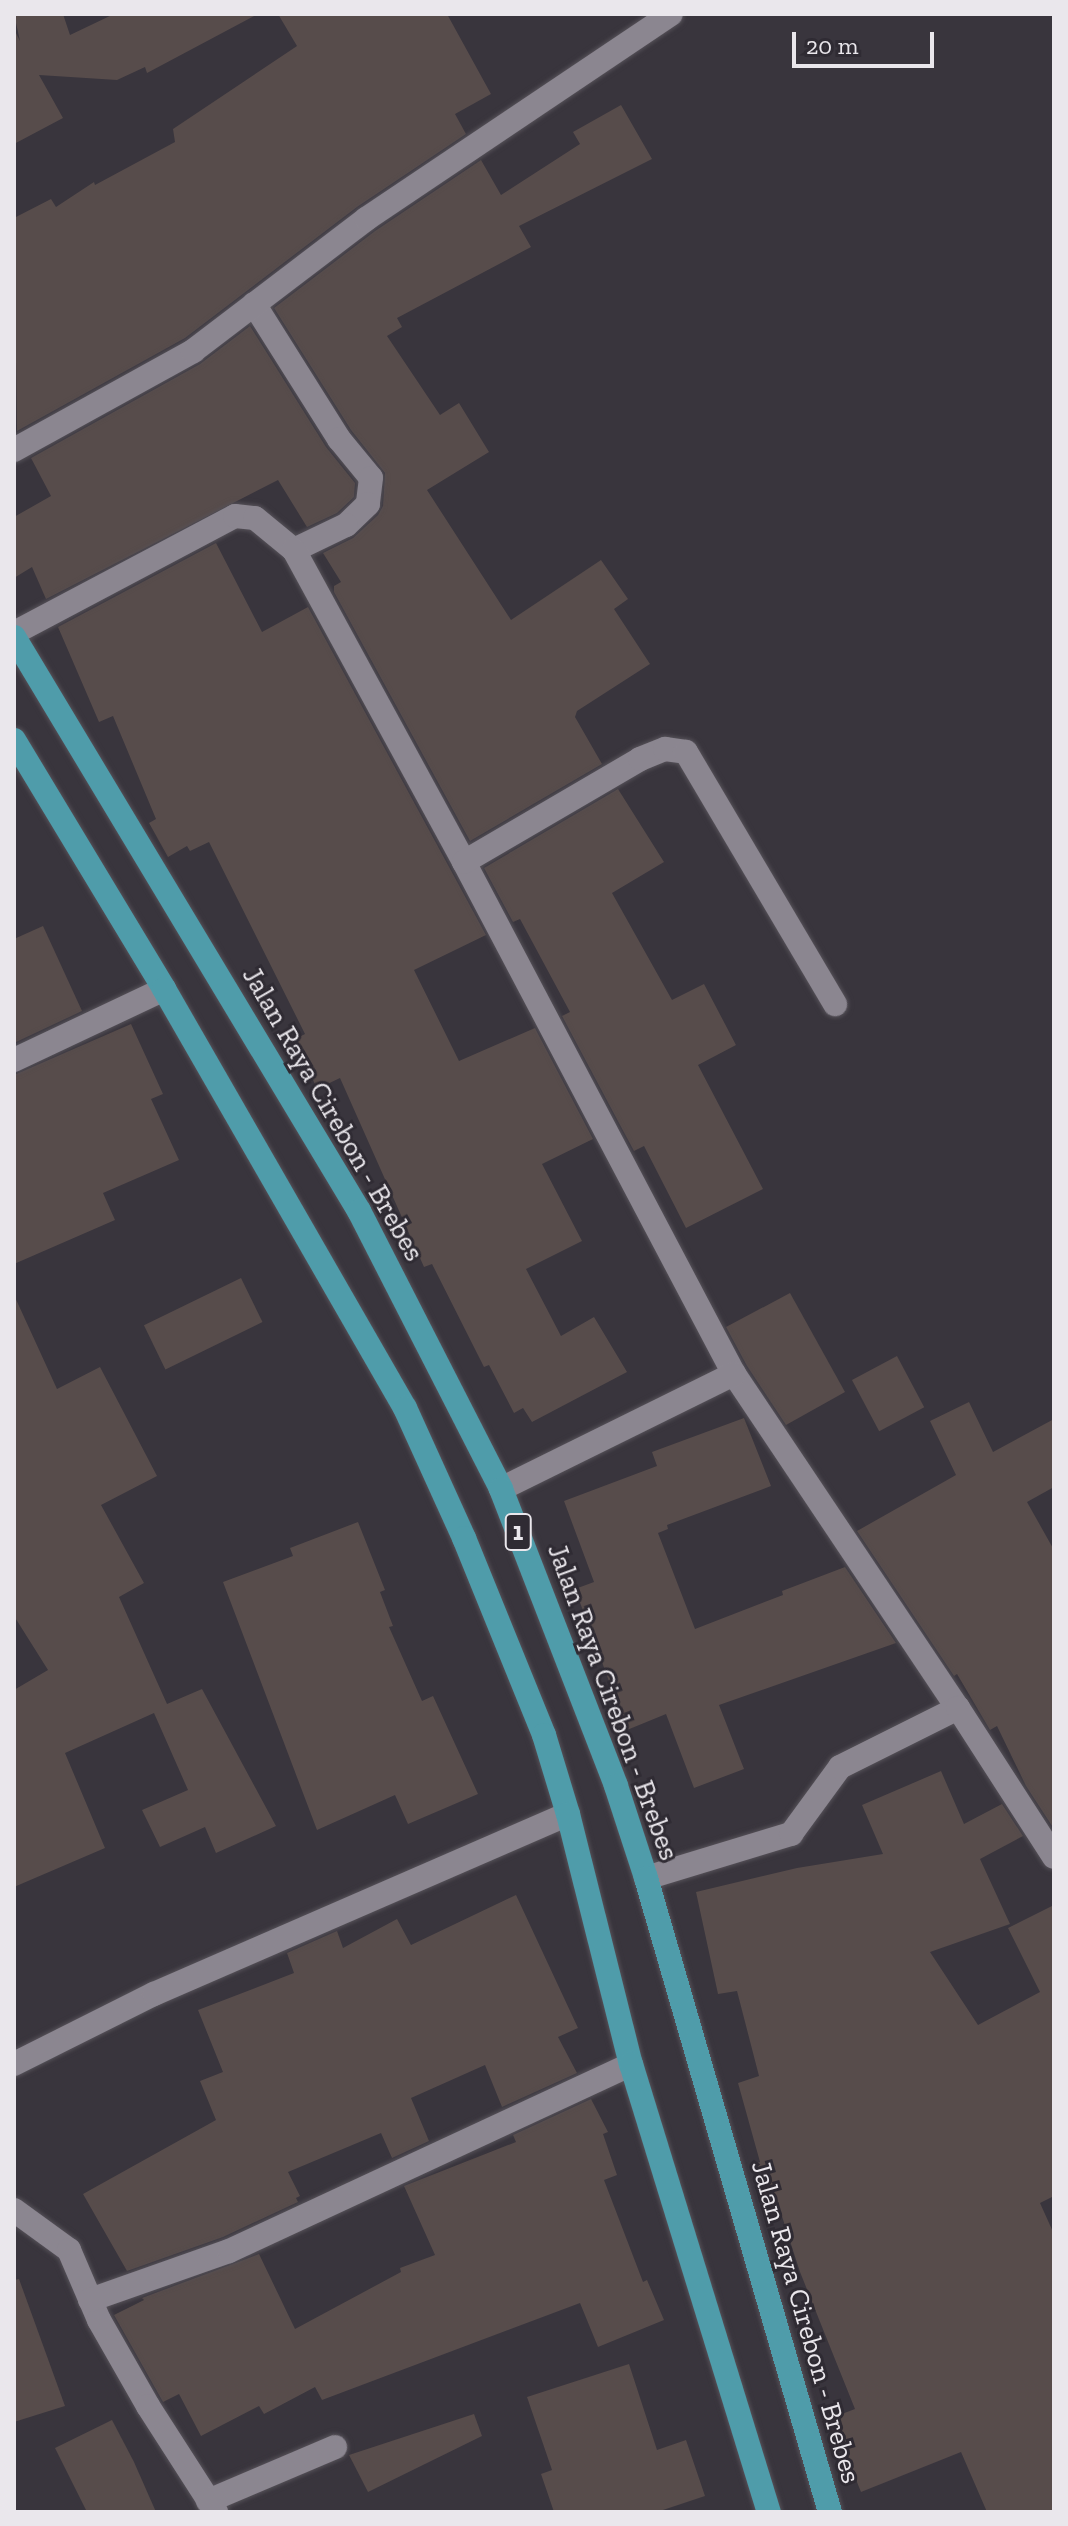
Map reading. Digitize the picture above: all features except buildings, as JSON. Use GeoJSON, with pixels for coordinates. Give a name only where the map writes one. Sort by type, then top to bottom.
{"type":"FeatureCollection","features":[{"type":"Feature","properties":{"kind":"highway","name":"Jalan Raya Cirebon - Brebes"},"geometry":{"type":"LineString","coordinates":[[14,635],[359,1211],[501,1489],[616,1786],[646,1878],[830,2512]]}},
{"type":"Feature","properties":{"kind":"highway","name":"1"},"geometry":{"type":"LineString","coordinates":[[14,740],[164,989],[405,1408],[464,1538],[544,1735],[568,1814],[631,2064],[769,2512]]}},
{"type":"Feature","properties":{"kind":"street"},"geometry":{"type":"LineString","coordinates":[[14,450],[193,351],[366,219],[671,14]]}},
{"type":"Feature","properties":{"kind":"street"},"geometry":{"type":"LineString","coordinates":[[254,304],[339,439],[371,478],[368,504],[346,525],[294,550]]}},
{"type":"Feature","properties":{"kind":"street"},"geometry":{"type":"LineString","coordinates":[[14,635],[235,516],[255,518],[294,550],[464,862],[734,1374],[1054,1857]]}},
{"type":"Feature","properties":{"kind":"street"},"geometry":{"type":"LineString","coordinates":[[464,862],[640,759],[665,749],[686,752],[835,1004]]}},
{"type":"Feature","properties":{"kind":"street"},"geometry":{"type":"LineString","coordinates":[[14,1060],[164,989]]}},
{"type":"Feature","properties":{"kind":"street"},"geometry":{"type":"LineString","coordinates":[[501,1489],[734,1374]]}},
{"type":"Feature","properties":{"kind":"street"},"geometry":{"type":"LineString","coordinates":[[646,1878],[791,1834],[840,1767],[958,1708]]}},
{"type":"Feature","properties":{"kind":"street"},"geometry":{"type":"LineString","coordinates":[[14,2064],[154,1994],[568,1814]]}},
{"type":"Feature","properties":{"kind":"street"},"geometry":{"type":"LineString","coordinates":[[90,2300],[229,2251],[631,2064]]}},
{"type":"Feature","properties":{"kind":"street"},"geometry":{"type":"LineString","coordinates":[[14,2210],[69,2250],[90,2300],[148,2406],[212,2506],[335,2447]]}}]}
